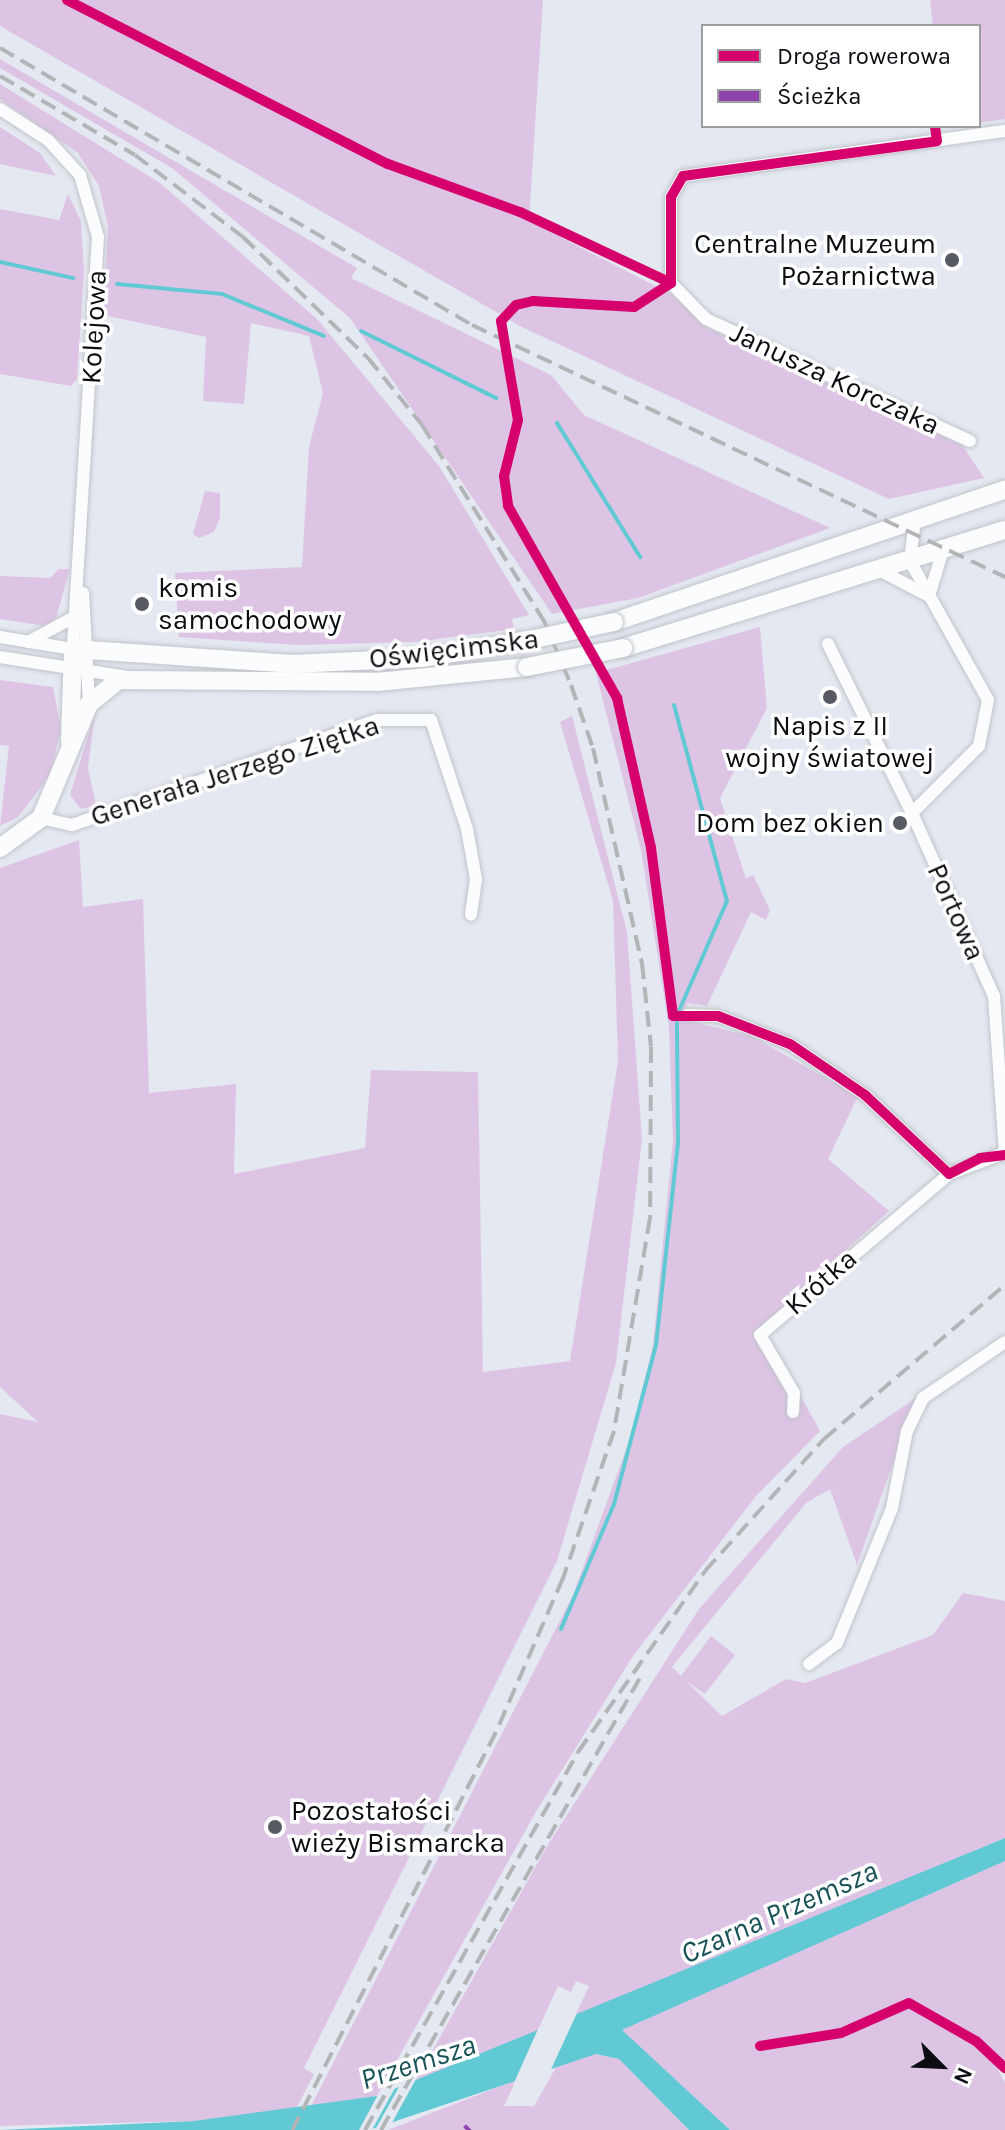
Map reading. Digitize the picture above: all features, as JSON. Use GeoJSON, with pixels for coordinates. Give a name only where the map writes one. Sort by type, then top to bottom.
{"type":"FeatureCollection","features":[{"type":"Feature","properties":{"kind":"main road","name":"Oświęcimska"},"geometry":{"type":"LineString","coordinates":[[79,650],[291,664],[422,658],[520,642],[614,622],[1005,490]]}},
{"type":"Feature","properties":{"kind":"main road","name":"Oświęcimska"},"geometry":{"type":"LineString","coordinates":[[130,678],[345,683],[527,667],[623,648],[1005,530]]}},
{"type":"Feature","properties":{"kind":"main road"},"geometry":{"type":"LineString","coordinates":[[72,756],[79,650]]}},
{"type":"Feature","properties":{"kind":"main road"},"geometry":{"type":"LineString","coordinates":[[72,756],[89,704],[130,678]]}},
{"type":"Feature","properties":{"kind":"main road","name":"Generała Jerzego Ziętka"},"geometry":{"type":"LineString","coordinates":[[0,848],[41,818],[72,756]]}},
{"type":"Feature","properties":{"kind":"street","name":"Kolejowa"},"geometry":{"type":"LineString","coordinates":[[0,109],[60,151],[80,175],[95,213],[79,650]]}},
{"type":"Feature","properties":{"kind":"street","name":"Janusza Korczaka"},"geometry":{"type":"LineString","coordinates":[[970,441],[706,319],[671,283],[671,197],[683,176],[1005,131]]}},
{"type":"Feature","properties":{"kind":"street"},"geometry":{"type":"LineString","coordinates":[[912,813],[979,746],[989,722],[988,700],[910,561],[915,520]]}},
{"type":"Feature","properties":{"kind":"street"},"geometry":{"type":"LineString","coordinates":[[929,596],[943,550]]}},
{"type":"Feature","properties":{"kind":"street"},"geometry":{"type":"LineString","coordinates":[[879,570],[929,596]]}},
{"type":"Feature","properties":{"kind":"street","name":"Kolejowa"},"geometry":{"type":"LineString","coordinates":[[79,650],[74,617],[81,586]]}},
{"type":"Feature","properties":{"kind":"street"},"geometry":{"type":"LineString","coordinates":[[28,642],[74,617]]}},
{"type":"Feature","properties":{"kind":"street","name":"Oświęcimska"},"geometry":{"type":"LineString","coordinates":[[0,637],[79,650]]}},
{"type":"Feature","properties":{"kind":"street","name":"Portowa"},"geometry":{"type":"LineString","coordinates":[[828,644],[912,813],[994,996],[1005,1154]]}},
{"type":"Feature","properties":{"kind":"street","name":"Oświęcimska"},"geometry":{"type":"LineString","coordinates":[[0,657],[130,678]]}},
{"type":"Feature","properties":{"kind":"street"},"geometry":{"type":"LineString","coordinates":[[78,670],[89,704]]}},
{"type":"Feature","properties":{"kind":"street","name":"Generała Jerzego Ziętka"},"geometry":{"type":"LineString","coordinates":[[41,818],[72,825],[377,720],[431,720],[467,829],[476,879],[471,915]]}},
{"type":"Feature","properties":{"kind":"street"},"geometry":{"type":"LineString","coordinates":[[687,1015],[718,1016],[790,1044],[865,1095],[949,1174],[1005,1154]]}},
{"type":"Feature","properties":{"kind":"street","name":"Krótka"},"geometry":{"type":"LineString","coordinates":[[793,1412],[794,1393],[760,1335],[949,1174]]}},
{"type":"Feature","properties":{"kind":"street"},"geometry":{"type":"LineString","coordinates":[[809,1664],[837,1643],[892,1508],[907,1431],[923,1398],[1005,1342]]}},
{"type":"Feature","properties":{"kind":"shaded area"},"geometry":{"type":"Polygon","coordinates":[[[0,0],[543,0],[529,221],[671,294],[707,328],[963,446],[984,478],[889,499],[522,327],[0,26],[0,0]]]}},
{"type":"Feature","properties":{"kind":"shaded area"},"geometry":{"type":"Polygon","coordinates":[[[930,0],[1005,0],[1005,119],[981,123],[981,24],[933,24],[930,0]]]}},
{"type":"Feature","properties":{"kind":"shaded area"},"geometry":{"type":"Polygon","coordinates":[[[0,59],[357,268],[351,278],[551,375],[584,415],[830,528],[638,598],[552,614],[350,318],[172,168],[0,68],[0,59]]]}},
{"type":"Feature","properties":{"kind":"shaded area"},"geometry":{"type":"Polygon","coordinates":[[[0,84],[160,183],[317,319],[439,466],[529,615],[512,619],[514,629],[415,642],[298,645],[179,637],[175,573],[302,567],[309,447],[323,393],[309,336],[251,323],[244,404],[203,401],[206,337],[103,315],[108,227],[99,186],[78,153],[0,99],[0,84]]]}},
{"type":"Feature","properties":{"kind":"shaded area"},"geometry":{"type":"Polygon","coordinates":[[[0,127],[40,153],[56,176],[0,164],[0,127]]]}},
{"type":"Feature","properties":{"kind":"shaded area"},"geometry":{"type":"Polygon","coordinates":[[[68,194],[81,221],[84,272],[77,379],[71,386],[0,374],[0,209],[59,220],[68,194]]]}},
{"type":"Feature","properties":{"kind":"shaded area"},"geometry":{"type":"Polygon","coordinates":[[[205,491],[220,493],[220,517],[214,532],[199,538],[193,534],[205,491]]]}},
{"type":"Feature","properties":{"kind":"shaded area"},"geometry":{"type":"Polygon","coordinates":[[[59,569],[70,569],[56,618],[45,626],[0,619],[0,576],[50,578],[59,569]]]}},
{"type":"Feature","properties":{"kind":"shaded area"},"geometry":{"type":"Polygon","coordinates":[[[760,627],[767,708],[720,798],[746,879],[753,875],[770,910],[766,920],[751,912],[707,1006],[688,1003],[681,1019],[751,1036],[858,1096],[828,1159],[889,1211],[752,1335],[769,1339],[820,1431],[756,1496],[633,1656],[537,1810],[377,2096],[310,2108],[573,1595],[631,1436],[653,1345],[673,1140],[669,1028],[641,850],[596,673],[760,627]]]}},
{"type":"Feature","properties":{"kind":"shaded area"},"geometry":{"type":"Polygon","coordinates":[[[0,680],[53,687],[61,729],[50,775],[18,817],[0,826],[9,746],[0,745],[0,680]]]}},
{"type":"Feature","properties":{"kind":"shaded area"},"geometry":{"type":"Polygon","coordinates":[[[95,713],[88,768],[96,805],[81,809],[70,795],[95,713]]]}},
{"type":"Feature","properties":{"kind":"shaded area"},"geometry":{"type":"Polygon","coordinates":[[[572,716],[627,932],[642,1139],[616,1363],[557,1561],[304,2068],[314,2074],[296,2109],[194,2121],[0,2126],[0,1414],[38,1422],[0,1387],[0,868],[79,840],[83,907],[143,899],[149,1093],[236,1084],[234,1174],[365,1148],[371,1070],[478,1072],[483,1372],[570,1361],[618,1061],[613,901],[560,722],[572,716]]]}},
{"type":"Feature","properties":{"kind":"shaded area"},"geometry":{"type":"Polygon","coordinates":[[[916,1398],[857,1565],[830,1489],[806,1503],[672,1667],[681,1676],[711,1636],[735,1655],[705,1694],[686,1681],[722,1716],[786,1679],[805,1683],[933,1635],[963,1593],[1005,1601],[1005,1838],[574,2018],[589,1986],[576,1981],[571,1992],[558,1986],[537,2032],[413,2085],[549,1843],[699,1609],[843,1447],[916,1398]]]}},
{"type":"Feature","properties":{"kind":"shaded area"},"geometry":{"type":"Polygon","coordinates":[[[1005,1861],[1005,2064],[998,2070],[1005,2083],[1005,2130],[730,2130],[621,2030],[1005,1861]]]}},
{"type":"Feature","properties":{"kind":"shaded area"},"geometry":{"type":"Polygon","coordinates":[[[596,2054],[619,2059],[689,2130],[388,2130],[516,2080],[504,2106],[534,2106],[559,2062],[596,2054]]]}},
{"type":"Feature","properties":{"kind":"water"},"geometry":{"type":"Polygon","coordinates":[[[1005,1838],[1005,1861],[622,2030],[730,2130],[689,2130],[619,2059],[596,2054],[369,2130],[0,2130],[194,2121],[377,2096],[1005,1838]]]}},
{"type":"Feature","properties":{"kind":"pier"},"geometry":{"type":"Polygon","coordinates":[[[577,2013],[548,2076],[513,2085],[539,2027],[577,2013]]]}},
{"type":"Feature","properties":{"kind":"pier"},"geometry":{"type":"Polygon","coordinates":[[[416,2079],[388,2130],[375,2130],[400,2085],[416,2079]]]}},
{"type":"Feature","properties":{"kind":"pier"},"geometry":{"type":"Polygon","coordinates":[[[396,2086],[372,2130],[359,2130],[380,2091],[396,2086]]]}},
{"type":"Feature","properties":{"kind":"waterway"},"geometry":{"type":"LineString","coordinates":[[0,262],[73,278]]}},
{"type":"Feature","properties":{"kind":"waterway"},"geometry":{"type":"LineString","coordinates":[[117,284],[222,294],[324,336]]}},
{"type":"Feature","properties":{"kind":"waterway"},"geometry":{"type":"LineString","coordinates":[[361,331],[496,398]]}},
{"type":"Feature","properties":{"kind":"waterway"},"geometry":{"type":"LineString","coordinates":[[557,423],[640,557]]}},
{"type":"Feature","properties":{"kind":"waterway"},"geometry":{"type":"LineString","coordinates":[[674,705],[727,901],[678,1013]]}},
{"type":"Feature","properties":{"kind":"waterway"},"geometry":{"type":"LineString","coordinates":[[561,1629],[614,1504],[656,1345],[678,1144],[677,1023]]}},
{"type":"Feature","properties":{"kind":"railway"},"geometry":{"type":"LineString","coordinates":[[0,48],[472,325],[1005,577]]}},
{"type":"Feature","properties":{"kind":"railway"},"geometry":{"type":"LineString","coordinates":[[0,76],[135,155],[243,237],[368,358],[422,425],[544,621],[571,685],[593,748],[642,963],[651,1047],[650,1218],[614,1431],[563,1578],[496,1732],[292,2130]]}},
{"type":"Feature","properties":{"kind":"railway"},"geometry":{"type":"LineString","coordinates":[[365,2130],[578,1752],[705,1571],[824,1439],[1005,1285]]}},
{"type":"Feature","properties":{"kind":"railway"},"geometry":{"type":"LineString","coordinates":[[381,2130],[641,1676]]}},
{"type":"Feature","properties":{"kind":"marked path"},"geometry":{"type":"LineString","coordinates":[[466,2130],[469,2127]]}},
{"type":"Feature","properties":{"kind":"cycle path"},"geometry":{"type":"LineString","coordinates":[[67,0],[388,164],[520,212],[671,283]]}},
{"type":"Feature","properties":{"kind":"cycle path"},"geometry":{"type":"LineString","coordinates":[[671,283],[671,197],[683,176],[937,141],[935,128]]}},
{"type":"Feature","properties":{"kind":"cycle path"},"geometry":{"type":"LineString","coordinates":[[671,283],[634,307],[533,301],[516,305],[501,321],[518,420],[504,476],[508,506],[617,698],[651,848],[673,1016],[718,1016],[790,1044],[865,1095],[949,1174],[980,1158],[1005,1155]]}},
{"type":"Feature","properties":{"kind":"cycle path"},"geometry":{"type":"LineString","coordinates":[[760,2046],[841,2033],[909,2003],[976,2041],[1005,2068]]}},
{"type":"Feature","properties":{"kind":"place","name":"Centralne Muzeum Pożarnictwa"},"geometry":{"type":"Point","coordinates":[952,260]}},
{"type":"Feature","properties":{"kind":"place","name":"komis samochodowy"},"geometry":{"type":"Point","coordinates":[142,604]}},
{"type":"Feature","properties":{"kind":"place","name":"Napis z II wojny światowej"},"geometry":{"type":"Point","coordinates":[830,697]}},
{"type":"Feature","properties":{"kind":"place","name":"Dom bez okien"},"geometry":{"type":"Point","coordinates":[900,823]}},
{"type":"Feature","properties":{"kind":"place","name":"Pozostałości wieży Bismarcka"},"geometry":{"type":"Point","coordinates":[275,1827]}},
{"type":"Feature","properties":{"kind":"water label","name":"Czarna Przemsza"},"geometry":{"type":"Point","coordinates":[779,1912]}},
{"type":"Feature","properties":{"kind":"water label","name":"Przemsza"},"geometry":{"type":"Point","coordinates":[418,2062]}}]}
